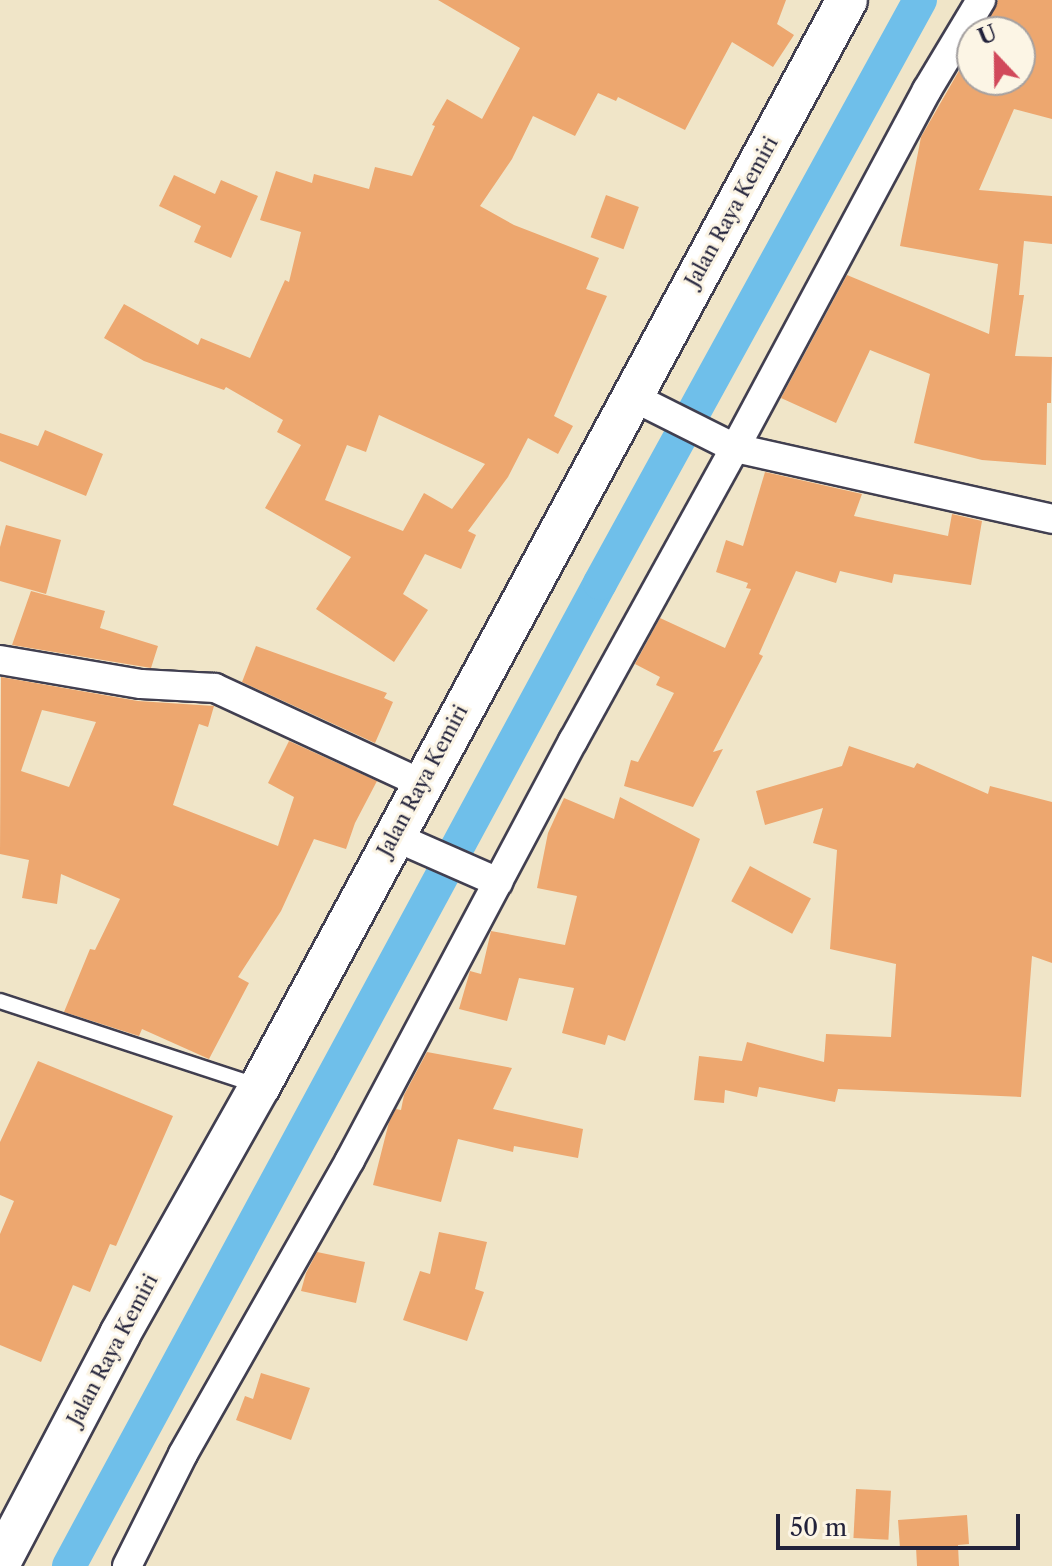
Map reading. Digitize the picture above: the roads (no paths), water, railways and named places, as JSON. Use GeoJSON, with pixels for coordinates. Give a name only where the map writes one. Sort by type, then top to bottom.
{"type":"FeatureCollection","features":[{"type":"Feature","properties":{"kind":"main road","name":"Jalan Raya Kemiri"},"geometry":{"type":"LineString","coordinates":[[0,1563],[120,1334],[260,1086],[405,840],[421,783],[644,403],[847,0]]}},
{"type":"Feature","properties":{"kind":"street"},"geometry":{"type":"LineString","coordinates":[[127,1566],[183,1454],[350,1160],[494,880],[729,445],[919,104],[981,0]]}},
{"type":"Feature","properties":{"kind":"street"},"geometry":{"type":"LineString","coordinates":[[644,403],[729,445],[1052,519]]}},
{"type":"Feature","properties":{"kind":"street"},"geometry":{"type":"LineString","coordinates":[[0,660],[141,684],[215,688],[421,783]]}},
{"type":"Feature","properties":{"kind":"street"},"geometry":{"type":"LineString","coordinates":[[405,840],[494,880]]}},
{"type":"Feature","properties":{"kind":"lane"},"geometry":{"type":"LineString","coordinates":[[0,1001],[260,1086]]}},
{"type":"Feature","properties":{"kind":"waterway"},"geometry":{"type":"LineString","coordinates":[[69,1566],[600,583],[920,0]]}}]}
